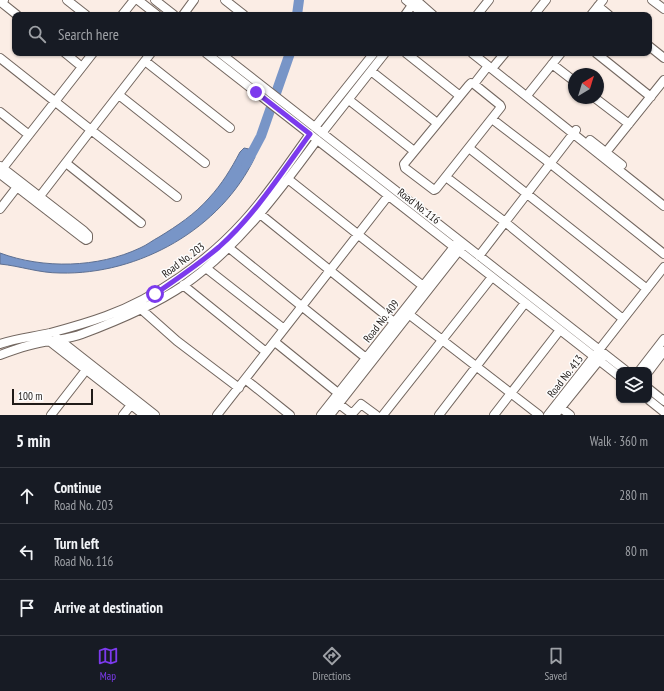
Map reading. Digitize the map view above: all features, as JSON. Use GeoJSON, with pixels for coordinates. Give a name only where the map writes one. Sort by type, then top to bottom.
{"type":"FeatureCollection","features":[{"type":"Feature","properties":{"kind":"street"},"geometry":{"type":"LineString","coordinates":[[67,0],[82,12]]}},
{"type":"Feature","properties":{"kind":"street"},"geometry":{"type":"LineString","coordinates":[[124,12],[134,0]]}},
{"type":"Feature","properties":{"kind":"street"},"geometry":{"type":"LineString","coordinates":[[138,0],[153,12]]}},
{"type":"Feature","properties":{"kind":"street"},"geometry":{"type":"LineString","coordinates":[[155,0],[170,12]]}},
{"type":"Feature","properties":{"kind":"street"},"geometry":{"type":"LineString","coordinates":[[185,12],[194,0]]}},
{"type":"Feature","properties":{"kind":"street"},"geometry":{"type":"LineString","coordinates":[[225,0],[240,12]]}},
{"type":"Feature","properties":{"kind":"street"},"geometry":{"type":"LineString","coordinates":[[479,12],[488,0]]}},
{"type":"Feature","properties":{"kind":"street"},"geometry":{"type":"LineString","coordinates":[[536,12],[546,0]]}},
{"type":"Feature","properties":{"kind":"street"},"geometry":{"type":"LineString","coordinates":[[652,0],[664,9]]}},
{"type":"Feature","properties":{"kind":"street"},"geometry":{"type":"LineString","coordinates":[[2,3],[13,12]]}},
{"type":"Feature","properties":{"kind":"street"},"geometry":{"type":"LineString","coordinates":[[594,12],[601,3],[607,12]]}},
{"type":"Feature","properties":{"kind":"street"},"geometry":{"type":"LineString","coordinates":[[409,12],[418,6],[428,12]]}},
{"type":"Feature","properties":{"kind":"street"},"geometry":{"type":"LineString","coordinates":[[652,48],[664,58]]}},
{"type":"Feature","properties":{"kind":"street"},"geometry":{"type":"LineString","coordinates":[[69,56],[82,67]]}},
{"type":"Feature","properties":{"kind":"street"},"geometry":{"type":"LineString","coordinates":[[1,169],[91,56]]}},
{"type":"Feature","properties":{"kind":"street"},"geometry":{"type":"LineString","coordinates":[[38,199],[149,56]]}},
{"type":"Feature","properties":{"kind":"street","name":"Road No. 116"},"geometry":{"type":"LineString","coordinates":[[210,56],[288,117],[313,131],[322,133],[621,367]]}},
{"type":"Feature","properties":{"kind":"street","name":"Road No. 116"},"geometry":{"type":"LineString","coordinates":[[224,56],[291,108],[313,131],[317,140],[616,374]]}},
{"type":"Feature","properties":{"kind":"street","name":"Road No. 203"},"geometry":{"type":"LineString","coordinates":[[0,355],[134,305],[155,294],[220,246],[244,221],[267,193],[372,56]]}},
{"type":"Feature","properties":{"kind":"street"},"geometry":{"type":"LineString","coordinates":[[322,133],[383,56]]}},
{"type":"Feature","properties":{"kind":"street"},"geometry":{"type":"LineString","coordinates":[[410,56],[460,96]]}},
{"type":"Feature","properties":{"kind":"street"},"geometry":{"type":"LineString","coordinates":[[477,56],[530,93],[575,132]]}},
{"type":"Feature","properties":{"kind":"street"},"geometry":{"type":"LineString","coordinates":[[483,56],[492,66],[604,155],[664,206]]}},
{"type":"Feature","properties":{"kind":"street"},"geometry":{"type":"LineString","coordinates":[[474,84],[501,106],[470,148],[434,190],[406,168],[404,164],[471,83],[474,84],[502,56]]}},
{"type":"Feature","properties":{"kind":"street"},"geometry":{"type":"LineString","coordinates":[[530,93],[559,56]]}},
{"type":"Feature","properties":{"kind":"street"},"geometry":{"type":"LineString","coordinates":[[600,56],[651,97]]}},
{"type":"Feature","properties":{"kind":"street"},"geometry":{"type":"LineString","coordinates":[[0,58],[177,197]]}},
{"type":"Feature","properties":{"kind":"street"},"geometry":{"type":"LineString","coordinates":[[145,61],[230,128]]}},
{"type":"Feature","properties":{"kind":"street"},"geometry":{"type":"LineString","coordinates":[[552,64],[568,76]]}},
{"type":"Feature","properties":{"kind":"street"},"geometry":{"type":"LineString","coordinates":[[371,71],[437,123]]}},
{"type":"Feature","properties":{"kind":"street"},"geometry":{"type":"LineString","coordinates":[[604,155],[664,80]]}},
{"type":"Feature","properties":{"kind":"street"},"geometry":{"type":"LineString","coordinates":[[119,95],[205,163]]}},
{"type":"Feature","properties":{"kind":"street"},"geometry":{"type":"LineString","coordinates":[[349,100],[414,151]]}},
{"type":"Feature","properties":{"kind":"street"},"geometry":{"type":"LineString","coordinates":[[604,104],[629,124]]}},
{"type":"Feature","properties":{"kind":"street"},"geometry":{"type":"LineString","coordinates":[[0,112],[29,135]]}},
{"type":"Feature","properties":{"kind":"street"},"geometry":{"type":"LineString","coordinates":[[492,119],[664,254]]}},
{"type":"Feature","properties":{"kind":"street"},"geometry":{"type":"LineString","coordinates":[[479,256],[575,132]]}},
{"type":"Feature","properties":{"kind":"street"},"geometry":{"type":"LineString","coordinates":[[59,340],[78,336],[141,309],[182,286],[206,268],[228,248],[260,214],[317,140]]}},
{"type":"Feature","properties":{"kind":"street"},"geometry":{"type":"LineString","coordinates":[[470,148],[647,288]]}},
{"type":"Feature","properties":{"kind":"street"},"geometry":{"type":"LineString","coordinates":[[604,155],[664,199]]}},
{"type":"Feature","properties":{"kind":"street"},"geometry":{"type":"LineString","coordinates":[[66,163],[142,223]]}},
{"type":"Feature","properties":{"kind":"street"},"geometry":{"type":"LineString","coordinates":[[1,169],[17,187],[38,199],[84,231],[88,235],[88,239],[86,240],[38,199],[1,169]]}},
{"type":"Feature","properties":{"kind":"street"},"geometry":{"type":"LineString","coordinates":[[446,177],[505,222],[623,319]]}},
{"type":"Feature","properties":{"kind":"street"},"geometry":{"type":"LineString","coordinates":[[288,179],[423,286]]}},
{"type":"Feature","properties":{"kind":"street"},"geometry":{"type":"LineString","coordinates":[[0,209],[17,187]]}},
{"type":"Feature","properties":{"kind":"street"},"geometry":{"type":"LineString","coordinates":[[216,415],[239,388],[301,306],[388,196]]}},
{"type":"Feature","properties":{"kind":"street"},"geometry":{"type":"LineString","coordinates":[[260,214],[394,322]]}},
{"type":"Feature","properties":{"kind":"street","name":"Road No. 409"},"geometry":{"type":"LineString","coordinates":[[321,415],[394,322],[407,312],[423,286],[462,242]]}},
{"type":"Feature","properties":{"kind":"street"},"geometry":{"type":"LineString","coordinates":[[228,248],[366,358]]}},
{"type":"Feature","properties":{"kind":"street","name":"Road No. 409"},"geometry":{"type":"LineString","coordinates":[[330,415],[456,249]]}},
{"type":"Feature","properties":{"kind":"street","name":"Road No. 413"},"geometry":{"type":"LineString","coordinates":[[548,415],[602,352],[623,319],[664,267]]}},
{"type":"Feature","properties":{"kind":"street"},"geometry":{"type":"LineString","coordinates":[[206,268],[284,329]]}},
{"type":"Feature","properties":{"kind":"street"},"geometry":{"type":"LineString","coordinates":[[383,415],[492,277]]}},
{"type":"Feature","properties":{"kind":"street"},"geometry":{"type":"LineString","coordinates":[[182,286],[266,352]]}},
{"type":"Feature","properties":{"kind":"street"},"geometry":{"type":"LineString","coordinates":[[438,415],[526,303]]}},
{"type":"Feature","properties":{"kind":"street"},"geometry":{"type":"LineString","coordinates":[[141,309],[177,340],[239,388]]}},
{"type":"Feature","properties":{"kind":"street"},"geometry":{"type":"LineString","coordinates":[[407,312],[539,415]]}},
{"type":"Feature","properties":{"kind":"street"},"geometry":{"type":"LineString","coordinates":[[494,415],[560,330]]}},
{"type":"Feature","properties":{"kind":"street"},"geometry":{"type":"LineString","coordinates":[[0,344],[13,339],[41,334],[59,340],[155,415]]}},
{"type":"Feature","properties":{"kind":"street"},"geometry":{"type":"LineString","coordinates":[[75,352],[73,344],[74,340],[78,336]]}},
{"type":"Feature","properties":{"kind":"street"},"geometry":{"type":"LineString","coordinates":[[50,337],[86,370],[144,415]]}},
{"type":"Feature","properties":{"kind":"street"},"geometry":{"type":"LineString","coordinates":[[642,367],[664,339]]}},
{"type":"Feature","properties":{"kind":"street"},"geometry":{"type":"LineString","coordinates":[[275,342],[338,393]]}},
{"type":"Feature","properties":{"kind":"street"},"geometry":{"type":"LineString","coordinates":[[652,367],[664,352]]}},
{"type":"Feature","properties":{"kind":"street","name":"Road No. 413"},"geometry":{"type":"LineString","coordinates":[[555,415],[596,359]]}},
{"type":"Feature","properties":{"kind":"street"},"geometry":{"type":"LineString","coordinates":[[51,415],[86,370]]}},
{"type":"Feature","properties":{"kind":"street"},"geometry":{"type":"LineString","coordinates":[[245,379],[290,415]]}},
{"type":"Feature","properties":{"kind":"street"},"geometry":{"type":"LineString","coordinates":[[652,393],[662,405]]}},
{"type":"Feature","properties":{"kind":"street"},"geometry":{"type":"LineString","coordinates":[[652,401],[662,405]]}},
{"type":"Feature","properties":{"kind":"street"},"geometry":{"type":"LineString","coordinates":[[339,404],[352,414],[361,404],[376,415]]}},
{"type":"Feature","properties":{"kind":"street"},"geometry":{"type":"LineString","coordinates":[[124,415],[131,405]]}},
{"type":"Feature","properties":{"kind":"street"},"geometry":{"type":"LineString","coordinates":[[561,408],[570,415]]}},
{"type":"Feature","properties":{"kind":"water"},"geometry":{"type":"Polygon","coordinates":[[[244,148],[249,149],[255,157],[240,183],[221,206],[199,226],[174,243],[147,256],[119,266],[90,272],[52,273],[0,264],[0,253],[34,262],[70,264],[89,263],[124,255],[143,247],[179,224],[204,204],[222,182],[244,148]]]}},
{"type":"Feature","properties":{"kind":"waterway"},"geometry":{"type":"LineString","coordinates":[[297,12],[299,0]]}},
{"type":"Feature","properties":{"kind":"waterway"},"geometry":{"type":"LineString","coordinates":[[246,164],[261,136],[289,56]]}},
{"type":"Feature","properties":{"kind":"route"},"geometry":{"type":"LineString","coordinates":[[155,294],[220,246],[244,221],[267,193],[310,134],[256,92]]}}]}
